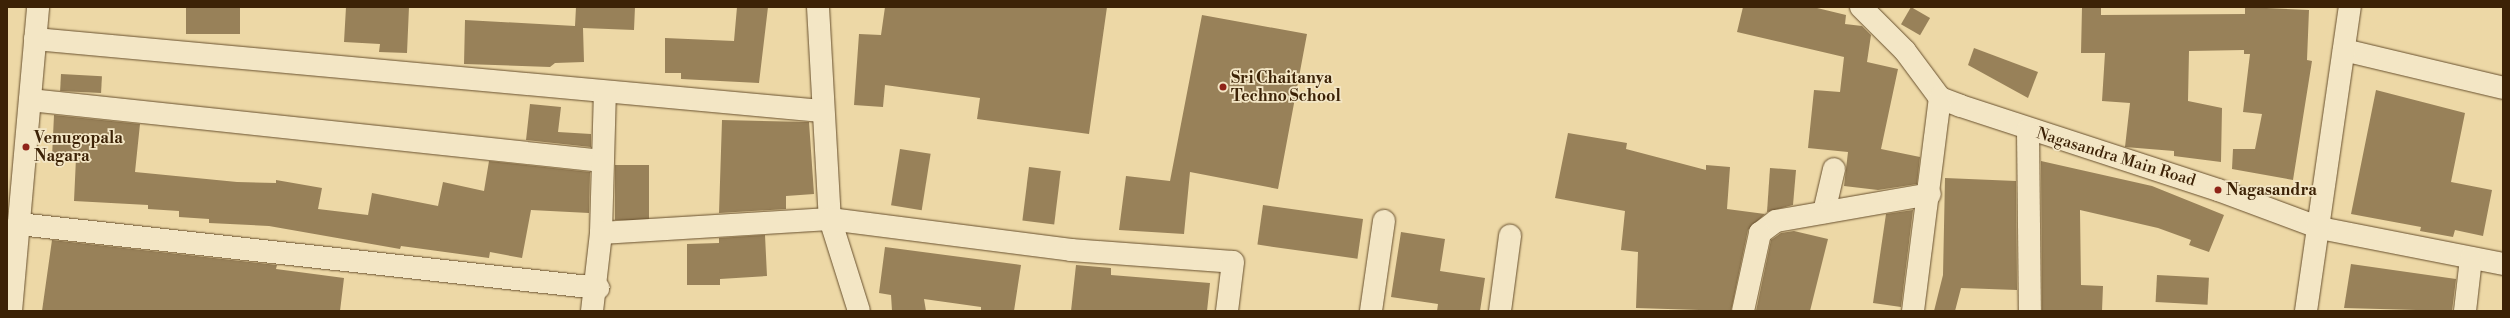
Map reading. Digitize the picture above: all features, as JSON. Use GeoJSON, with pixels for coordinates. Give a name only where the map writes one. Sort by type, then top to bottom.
{"type":"FeatureCollection","features":[{"type":"Feature","properties":{"kind":"street"},"geometry":{"type":"LineString","coordinates":[[11,311],[19,224],[15,174],[30,100],[38,7]]}},
{"type":"Feature","properties":{"kind":"street"},"geometry":{"type":"LineString","coordinates":[[818,7],[822,110],[830,219],[859,311]]}},
{"type":"Feature","properties":{"kind":"street"},"geometry":{"type":"LineString","coordinates":[[1861,7],[1905,51],[1940,98],[1930,194],[1913,311]]}},
{"type":"Feature","properties":{"kind":"street"},"geometry":{"type":"LineString","coordinates":[[2306,311],[2320,228],[2350,7]]}},
{"type":"Feature","properties":{"kind":"street"},"geometry":{"type":"LineString","coordinates":[[35,39],[605,94],[822,110]]}},
{"type":"Feature","properties":{"kind":"street"},"geometry":{"type":"LineString","coordinates":[[2344,50],[2503,88]]}},
{"type":"Feature","properties":{"kind":"street"},"geometry":{"type":"LineString","coordinates":[[592,311],[598,288],[605,94]]}},
{"type":"Feature","properties":{"kind":"street","name":"Nagasandra Main Road"},"geometry":{"type":"LineString","coordinates":[[1940,98],[2028,130],[2218,190],[2320,228],[2503,264]]}},
{"type":"Feature","properties":{"kind":"street"},"geometry":{"type":"LineString","coordinates":[[30,100],[603,161]]}},
{"type":"Feature","properties":{"kind":"street"},"geometry":{"type":"LineString","coordinates":[[2028,130],[2030,311]]}},
{"type":"Feature","properties":{"kind":"street"},"geometry":{"type":"LineString","coordinates":[[1824,212],[1834,169]]}},
{"type":"Feature","properties":{"kind":"street"},"geometry":{"type":"LineString","coordinates":[[1743,311],[1760,233],[1776,221],[1930,194]]}},
{"type":"Feature","properties":{"kind":"street"},"geometry":{"type":"LineString","coordinates":[[601,233],[830,219],[1070,250],[1233,262],[1227,311]]}},
{"type":"Feature","properties":{"kind":"street"},"geometry":{"type":"LineString","coordinates":[[1371,311],[1384,221]]}},
{"type":"Feature","properties":{"kind":"street"},"geometry":{"type":"LineString","coordinates":[[19,224],[598,288]]}},
{"type":"Feature","properties":{"kind":"street"},"geometry":{"type":"LineString","coordinates":[[1500,311],[1510,236]]}},
{"type":"Feature","properties":{"kind":"street"},"geometry":{"type":"LineString","coordinates":[[2465,311],[2471,258]]}},
{"type":"Feature","properties":{"kind":"building"},"geometry":{"type":"Polygon","coordinates":[[[186,7],[240,7],[240,34],[186,34],[186,7]]]}},
{"type":"Feature","properties":{"kind":"building"},"geometry":{"type":"Polygon","coordinates":[[[346,7],[409,7],[407,53],[379,52],[380,44],[344,42],[346,7]]]}},
{"type":"Feature","properties":{"kind":"building"},"geometry":{"type":"Polygon","coordinates":[[[576,7],[635,7],[634,30],[583,28],[584,62],[555,63],[550,67],[464,64],[465,20],[575,26],[576,7]]]}},
{"type":"Feature","properties":{"kind":"building"},"geometry":{"type":"Polygon","coordinates":[[[737,7],[768,7],[759,83],[681,79],[681,73],[665,73],[665,38],[734,41],[737,7]]]}},
{"type":"Feature","properties":{"kind":"building"},"geometry":{"type":"Polygon","coordinates":[[[885,7],[1107,7],[1089,134],[977,119],[980,98],[885,85],[883,107],[854,105],[859,34],[881,35],[885,7]]]}},
{"type":"Feature","properties":{"kind":"building"},"geometry":{"type":"Polygon","coordinates":[[[1743,7],[1813,7],[1846,15],[1845,24],[1862,26],[1871,35],[1867,62],[1898,69],[1881,149],[1920,157],[1917,184],[1878,190],[1844,186],[1848,152],[1808,148],[1814,90],[1840,92],[1844,57],[1737,32],[1743,7]]]}},
{"type":"Feature","properties":{"kind":"building"},"geometry":{"type":"Polygon","coordinates":[[[1911,7],[1930,18],[1920,35],[1901,24],[1911,7]]]}},
{"type":"Feature","properties":{"kind":"building"},"geometry":{"type":"Polygon","coordinates":[[[2082,7],[2101,7],[2101,15],[2245,14],[2245,7],[2309,10],[2307,60],[2312,61],[2293,180],[2232,169],[2233,149],[2255,149],[2262,114],[2243,112],[2250,54],[2244,54],[2244,50],[2189,51],[2188,101],[2222,108],[2221,162],[2174,156],[2174,151],[2125,147],[2130,103],[2102,101],[2105,53],[2081,53],[2082,7]]]}},
{"type":"Feature","properties":{"kind":"building"},"geometry":{"type":"Polygon","coordinates":[[[1202,15],[1307,34],[1278,189],[1190,172],[1184,234],[1119,230],[1126,176],[1170,181],[1202,15]]]}},
{"type":"Feature","properties":{"kind":"building"},"geometry":{"type":"Polygon","coordinates":[[[1974,48],[2038,72],[2028,98],[1968,65],[1974,48]]]}},
{"type":"Feature","properties":{"kind":"building"},"geometry":{"type":"Polygon","coordinates":[[[61,74],[102,76],[101,93],[60,91],[61,74]]]}},
{"type":"Feature","properties":{"kind":"building"},"geometry":{"type":"Polygon","coordinates":[[[2376,90],[2465,113],[2451,182],[2492,190],[2483,236],[2455,230],[2453,237],[2420,231],[2421,227],[2351,214],[2376,90]]]}},
{"type":"Feature","properties":{"kind":"building"},"geometry":{"type":"Polygon","coordinates":[[[530,104],[561,107],[558,132],[591,134],[591,147],[526,140],[530,104]]]}},
{"type":"Feature","properties":{"kind":"building"},"geometry":{"type":"Polygon","coordinates":[[[54,115],[140,124],[135,172],[237,182],[276,183],[276,180],[322,188],[318,209],[368,215],[372,193],[438,206],[443,182],[484,191],[489,161],[590,172],[589,213],[531,210],[522,258],[490,252],[489,258],[401,246],[400,249],[269,226],[209,223],[209,219],[179,217],[179,211],[148,209],[148,205],[74,201],[76,158],[52,157],[54,115]]]}},
{"type":"Feature","properties":{"kind":"building"},"geometry":{"type":"Polygon","coordinates":[[[722,120],[809,122],[814,194],[786,196],[786,209],[719,213],[722,120]]]}},
{"type":"Feature","properties":{"kind":"building"},"geometry":{"type":"Polygon","coordinates":[[[1568,133],[1627,143],[1626,149],[1706,170],[1706,165],[1730,167],[1727,209],[1765,214],[1748,230],[1731,311],[1636,308],[1638,252],[1621,250],[1625,211],[1555,198],[1568,133]]]}},
{"type":"Feature","properties":{"kind":"building"},"geometry":{"type":"Polygon","coordinates":[[[900,149],[931,154],[922,210],[891,205],[900,149]]]}},
{"type":"Feature","properties":{"kind":"building"},"geometry":{"type":"Polygon","coordinates":[[[2041,161],[2152,186],[2224,215],[2209,252],[2189,245],[2191,240],[2158,228],[2080,210],[2081,285],[2103,286],[2102,311],[2042,311],[2041,161]]]}},
{"type":"Feature","properties":{"kind":"building"},"geometry":{"type":"Polygon","coordinates":[[[615,165],[649,165],[649,220],[615,220],[615,165]]]}},
{"type":"Feature","properties":{"kind":"building"},"geometry":{"type":"Polygon","coordinates":[[[1029,167],[1061,171],[1054,224],[1022,221],[1029,167]]]}},
{"type":"Feature","properties":{"kind":"building"},"geometry":{"type":"Polygon","coordinates":[[[1770,168],[1796,170],[1793,205],[1767,212],[1770,168]]]}},
{"type":"Feature","properties":{"kind":"building"},"geometry":{"type":"Polygon","coordinates":[[[1945,178],[2016,181],[2017,290],[1961,288],[1955,311],[1934,311],[1943,275],[1945,178]]]}},
{"type":"Feature","properties":{"kind":"building"},"geometry":{"type":"Polygon","coordinates":[[[1263,205],[1363,219],[1357,259],[1257,245],[1263,205]]]}},
{"type":"Feature","properties":{"kind":"building"},"geometry":{"type":"Polygon","coordinates":[[[1913,210],[1901,307],[1873,303],[1886,214],[1913,210]]]}},
{"type":"Feature","properties":{"kind":"building"},"geometry":{"type":"Polygon","coordinates":[[[1794,231],[1828,239],[1810,311],[1756,311],[1771,240],[1781,233],[1794,231]]]}},
{"type":"Feature","properties":{"kind":"building"},"geometry":{"type":"Polygon","coordinates":[[[1401,232],[1445,239],[1440,271],[1485,278],[1480,311],[1437,311],[1438,304],[1391,297],[1401,232]]]}},
{"type":"Feature","properties":{"kind":"building"},"geometry":{"type":"Polygon","coordinates":[[[765,235],[767,276],[720,279],[720,285],[687,285],[687,244],[719,243],[719,238],[765,235]]]}},
{"type":"Feature","properties":{"kind":"building"},"geometry":{"type":"Polygon","coordinates":[[[52,240],[277,265],[276,269],[344,278],[340,311],[42,311],[52,240]]]}},
{"type":"Feature","properties":{"kind":"building"},"geometry":{"type":"Polygon","coordinates":[[[885,247],[1021,265],[1014,311],[981,311],[981,307],[924,299],[926,311],[892,311],[891,295],[879,293],[885,247]]]}},
{"type":"Feature","properties":{"kind":"building"},"geometry":{"type":"Polygon","coordinates":[[[2351,264],[2456,279],[2452,311],[2344,308],[2351,264]]]}},
{"type":"Feature","properties":{"kind":"building"},"geometry":{"type":"Polygon","coordinates":[[[1076,265],[1111,268],[1111,275],[1210,283],[1207,311],[1071,311],[1076,265]]]}},
{"type":"Feature","properties":{"kind":"building"},"geometry":{"type":"Polygon","coordinates":[[[2157,275],[2209,278],[2208,305],[2156,302],[2157,275]]]}},
{"type":"Feature","properties":{"kind":"place","name":"Sri Chaitanya Techno School"},"geometry":{"type":"Point","coordinates":[1223,87]}},
{"type":"Feature","properties":{"kind":"place","name":"Venugopala Nagara"},"geometry":{"type":"Point","coordinates":[26,147]}},
{"type":"Feature","properties":{"kind":"place","name":"Nagasandra"},"geometry":{"type":"Point","coordinates":[2218,190]}}]}
